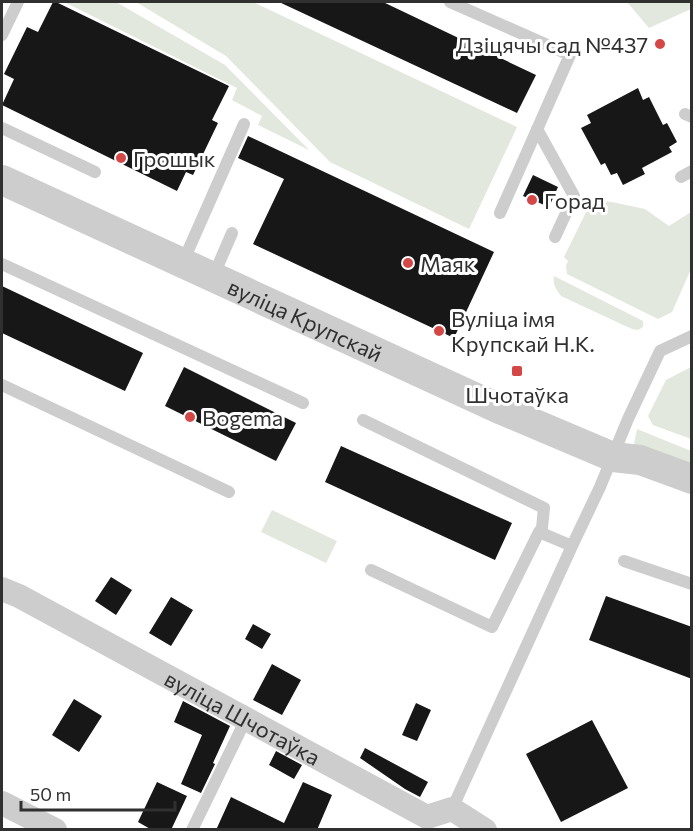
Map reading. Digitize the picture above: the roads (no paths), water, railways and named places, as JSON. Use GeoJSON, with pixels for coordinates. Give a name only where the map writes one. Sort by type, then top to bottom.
{"type":"FeatureCollection","features":[{"type":"Feature","properties":{"kind":"street","name":"вуліца Крупскай"},"geometry":{"type":"LineString","coordinates":[[2,180],[460,392],[613,457],[640,460],[692,479]]}},
{"type":"Feature","properties":{"kind":"street","name":"вуліца Крупскай"},"geometry":{"type":"LineString","coordinates":[[613,457],[634,480],[692,500]]}},
{"type":"Feature","properties":{"kind":"street","name":"вуліца Шчотаўка"},"geometry":{"type":"LineString","coordinates":[[2,589],[19,596],[427,817],[452,809]]}},
{"type":"Feature","properties":{"kind":"street"},"geometry":{"type":"LineString","coordinates":[[2,803],[55,830]]}},
{"type":"Feature","properties":{"kind":"street"},"geometry":{"type":"LineString","coordinates":[[452,809],[485,830]]}},
{"type":"Feature","properties":{"kind":"lane"},"geometry":{"type":"LineString","coordinates":[[2,35],[18,2]]}},
{"type":"Feature","properties":{"kind":"lane"},"geometry":{"type":"LineString","coordinates":[[450,2],[570,55],[500,213]]}},
{"type":"Feature","properties":{"kind":"lane"},"geometry":{"type":"LineString","coordinates":[[182,263],[244,124]]}},
{"type":"Feature","properties":{"kind":"lane"},"geometry":{"type":"LineString","coordinates":[[2,128],[95,172]]}},
{"type":"Feature","properties":{"kind":"lane"},"geometry":{"type":"LineString","coordinates":[[537,129],[574,196],[555,237]]}},
{"type":"Feature","properties":{"kind":"lane"},"geometry":{"type":"LineString","coordinates":[[213,278],[232,233]]}},
{"type":"Feature","properties":{"kind":"lane"},"geometry":{"type":"LineString","coordinates":[[2,264],[303,403]]}},
{"type":"Feature","properties":{"kind":"lane"},"geometry":{"type":"LineString","coordinates":[[452,809],[660,351],[692,336]]}},
{"type":"Feature","properties":{"kind":"lane"},"geometry":{"type":"LineString","coordinates":[[2,386],[229,492]]}},
{"type":"Feature","properties":{"kind":"lane"},"geometry":{"type":"LineString","coordinates":[[363,420],[544,508],[542,528],[492,627],[371,570]]}},
{"type":"Feature","properties":{"kind":"lane"},"geometry":{"type":"LineString","coordinates":[[539,532],[572,546]]}},
{"type":"Feature","properties":{"kind":"lane"},"geometry":{"type":"LineString","coordinates":[[624,561],[692,584]]}},
{"type":"Feature","properties":{"kind":"lane"},"geometry":{"type":"LineString","coordinates":[[192,830],[246,719]]}},
{"type":"Feature","properties":{"kind":"place","name":"Дзіцячы сад №437"},"geometry":{"type":"Point","coordinates":[660,44]}},
{"type":"Feature","properties":{"kind":"place","name":"Грошык"},"geometry":{"type":"Point","coordinates":[121,158]}},
{"type":"Feature","properties":{"kind":"place","name":"Горад"},"geometry":{"type":"Point","coordinates":[532,200]}},
{"type":"Feature","properties":{"kind":"place","name":"Маяк"},"geometry":{"type":"Point","coordinates":[408,263]}},
{"type":"Feature","properties":{"kind":"place","name":"Вуліца імя Крупскай Н.К."},"geometry":{"type":"Point","coordinates":[439,331]}},
{"type":"Feature","properties":{"kind":"place","name":"Шчотаўка"},"geometry":{"type":"Point","coordinates":[517,371]}},
{"type":"Feature","properties":{"kind":"place","name":"Bogema"},"geometry":{"type":"Point","coordinates":[190,417]}}]}
